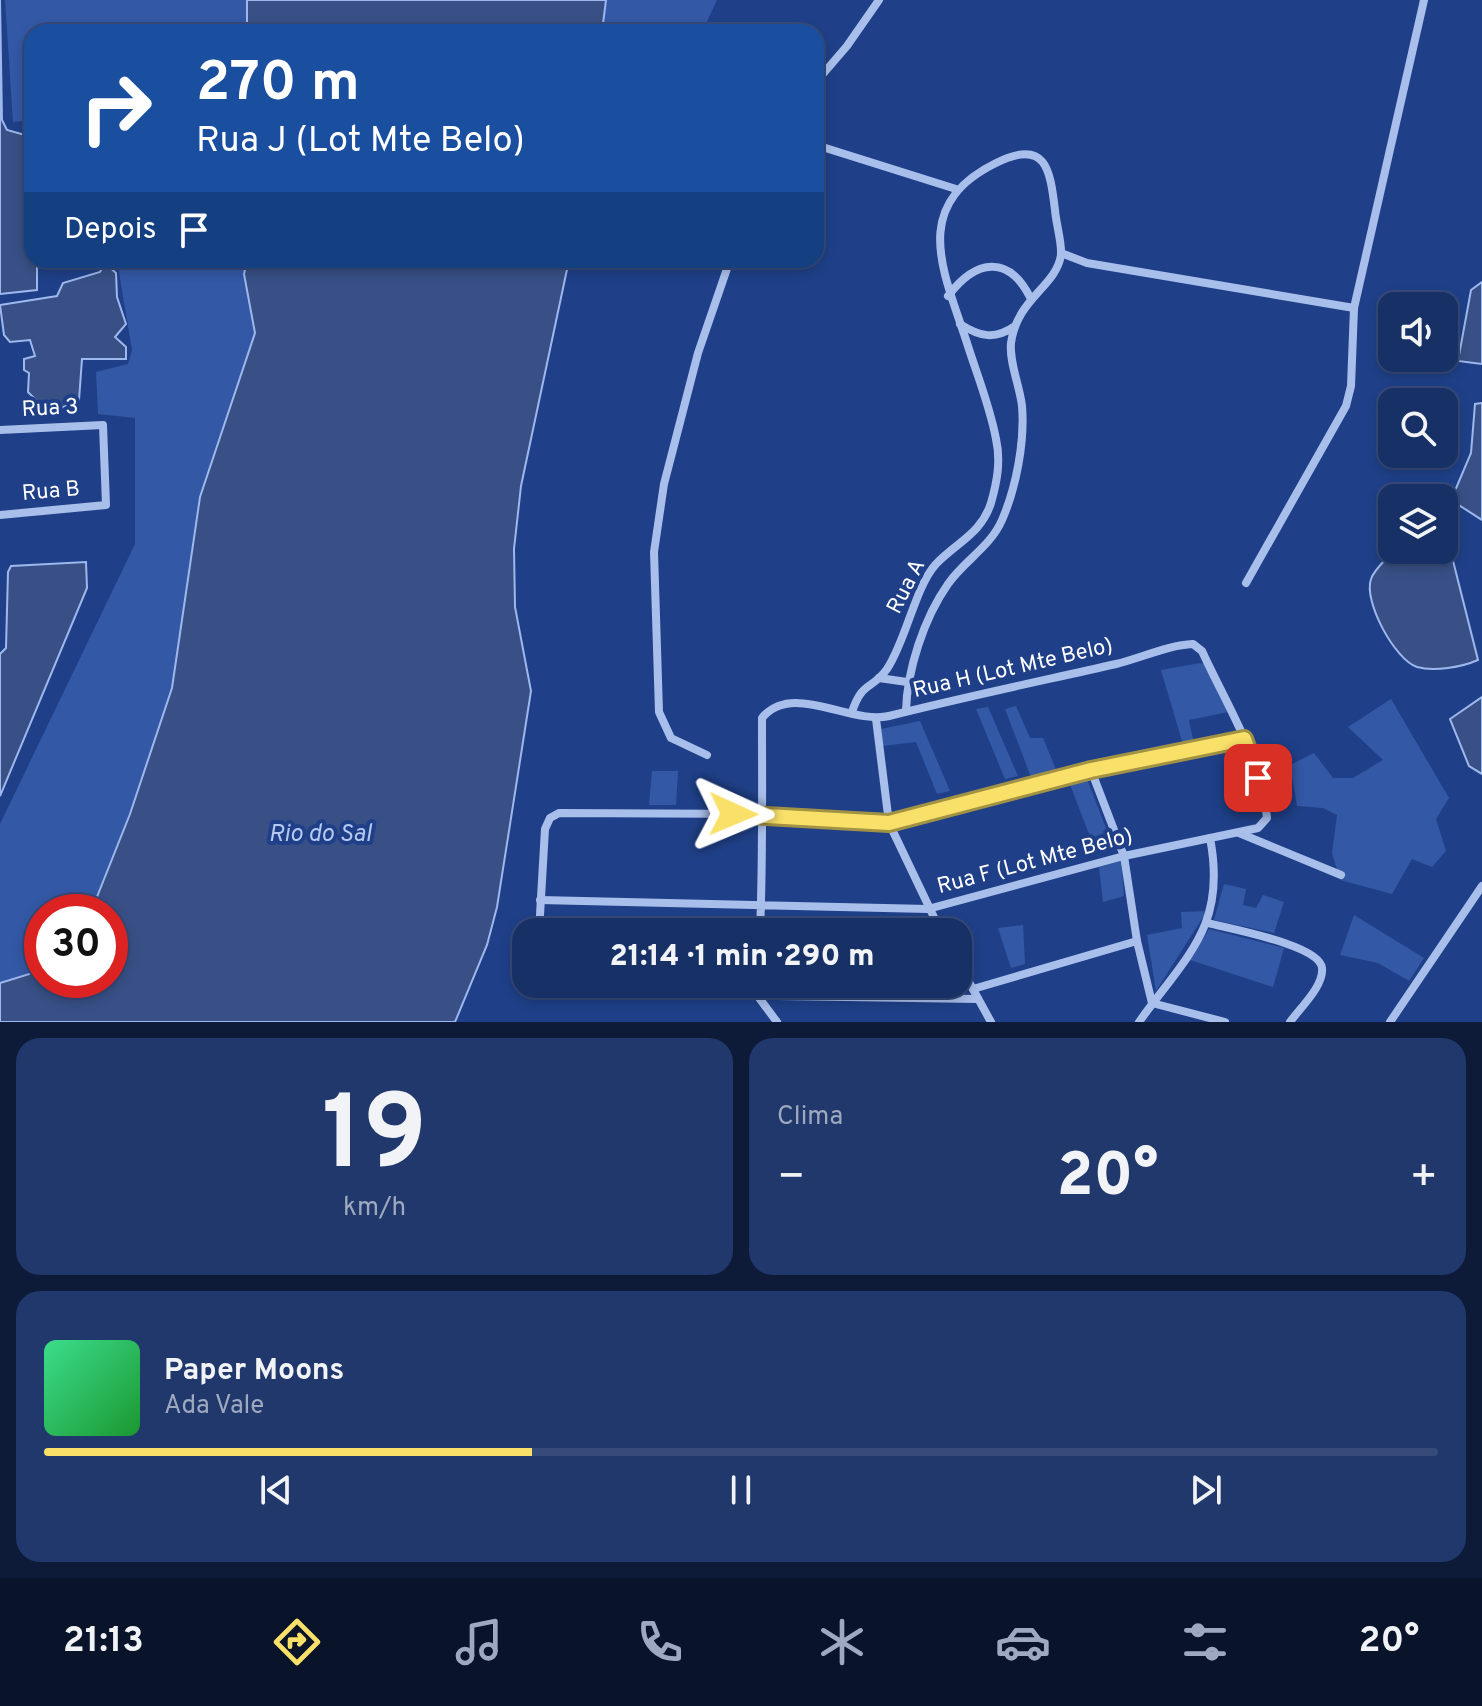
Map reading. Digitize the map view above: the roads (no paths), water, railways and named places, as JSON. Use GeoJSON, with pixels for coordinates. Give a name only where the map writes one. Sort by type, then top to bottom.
{"type":"FeatureCollection","features":[{"type":"Feature","properties":{"kind":"street"},"geometry":{"type":"LineString","coordinates":[[824,73],[879,0]]}},
{"type":"Feature","properties":{"kind":"street"},"geometry":{"type":"LineString","coordinates":[[1246,583],[1346,406],[1351,386],[1354,308],[1424,0]]}},
{"type":"Feature","properties":{"kind":"street"},"geometry":{"type":"LineString","coordinates":[[824,148],[956,189],[975,173],[1018,153],[1034,155],[1046,164],[1051,177],[1061,253],[1087,263],[1354,308]]}},
{"type":"Feature","properties":{"kind":"street","name":"Rua A"},"geometry":{"type":"LineString","coordinates":[[852,712],[859,692],[879,678],[892,659],[935,565],[975,534],[990,507],[998,475],[997,441],[940,264],[939,237],[944,212],[956,189]]}},
{"type":"Feature","properties":{"kind":"street","name":"Rua A"},"geometry":{"type":"LineString","coordinates":[[906,711],[907,682],[948,584],[1000,525],[1011,498],[1022,410],[1011,346],[1015,326],[1018,314],[1056,271],[1061,253]]}},
{"type":"Feature","properties":{"kind":"street"},"geometry":{"type":"LineString","coordinates":[[948,296],[963,277],[984,268],[1004,267],[1021,280],[1031,299]]}},
{"type":"Feature","properties":{"kind":"street"},"geometry":{"type":"LineString","coordinates":[[707,755],[671,738],[659,712],[654,552],[664,484],[698,353],[727,268]]}},
{"type":"Feature","properties":{"kind":"street"},"geometry":{"type":"LineString","coordinates":[[959,324],[978,336],[995,336],[1015,326]]}},
{"type":"Feature","properties":{"kind":"street"},"geometry":{"type":"LineString","coordinates":[[971,361],[978,336]]}},
{"type":"Feature","properties":{"kind":"street"},"geometry":{"type":"LineString","coordinates":[[995,336],[1011,346]]}},
{"type":"Feature","properties":{"kind":"street","name":"Rua 3"},"geometry":{"type":"LineString","coordinates":[[0,430],[103,425],[106,505]]}},
{"type":"Feature","properties":{"kind":"street","name":"Rua B"},"geometry":{"type":"LineString","coordinates":[[0,515],[106,505]]}},
{"type":"Feature","properties":{"kind":"street","name":"Rua H (Lot Mte Belo)"},"geometry":{"type":"LineString","coordinates":[[876,719],[1193,644],[1202,651],[1244,739]]}},
{"type":"Feature","properties":{"kind":"street"},"geometry":{"type":"LineString","coordinates":[[879,678],[907,682]]}},
{"type":"Feature","properties":{"kind":"street"},"geometry":{"type":"LineString","coordinates":[[761,918],[762,718],[772,706],[788,703],[852,712],[876,719],[889,823],[933,918]]}},
{"type":"Feature","properties":{"kind":"street"},"geometry":{"type":"LineString","coordinates":[[539,918],[544,835],[548,821],[564,813],[762,814],[889,823],[1091,770],[1244,739]]}},
{"type":"Feature","properties":{"kind":"street","name":"Rua F (Lot Mte Belo)"},"geometry":{"type":"LineString","coordinates":[[540,900],[928,909],[1124,856],[1239,833],[1266,822],[1258,778],[1244,739]]}},
{"type":"Feature","properties":{"kind":"street"},"geometry":{"type":"LineString","coordinates":[[1091,770],[1124,856],[1137,941],[1152,1003]]}},
{"type":"Feature","properties":{"kind":"street"},"geometry":{"type":"LineString","coordinates":[[1239,833],[1341,875]]}},
{"type":"Feature","properties":{"kind":"street"},"geometry":{"type":"LineString","coordinates":[[1139,1022],[1208,923],[1215,875],[1210,838]]}},
{"type":"Feature","properties":{"kind":"street"},"geometry":{"type":"LineString","coordinates":[[1390,1022],[1482,886]]}},
{"type":"Feature","properties":{"kind":"street"},"geometry":{"type":"LineString","coordinates":[[1208,923],[1298,947],[1319,960],[1322,969],[1320,979],[1290,1022]]}},
{"type":"Feature","properties":{"kind":"street"},"geometry":{"type":"LineString","coordinates":[[991,1022],[973,989],[1137,941]]}},
{"type":"Feature","properties":{"kind":"street"},"geometry":{"type":"LineString","coordinates":[[759,998],[777,1022]]}},
{"type":"Feature","properties":{"kind":"street"},"geometry":{"type":"LineString","coordinates":[[923,998],[978,999]]}},
{"type":"Feature","properties":{"kind":"street"},"geometry":{"type":"LineString","coordinates":[[1152,1003],[1225,1022]]}},
{"type":"Feature","properties":{"kind":"water"},"geometry":{"type":"Polygon","coordinates":[[[0,0],[2,120],[7,130],[24,135],[24,268],[37,268],[37,290],[0,294],[0,0]]]}},
{"type":"Feature","properties":{"kind":"water"},"geometry":{"type":"Polygon","coordinates":[[[247,0],[606,0],[603,24],[247,24],[247,0]]]}},
{"type":"Feature","properties":{"kind":"water"},"geometry":{"type":"Polygon","coordinates":[[[102,268],[110,268],[116,273],[117,297],[126,324],[115,337],[126,347],[126,359],[82,359],[79,400],[57,410],[40,404],[28,392],[29,373],[24,370],[24,359],[35,356],[30,340],[10,342],[4,335],[0,305],[57,296],[63,283],[100,272],[102,268]]]}},
{"type":"Feature","properties":{"kind":"water","name":"Rio do Sal"},"geometry":{"type":"Polygon","coordinates":[[[245,268],[567,268],[521,486],[514,549],[515,607],[531,691],[497,907],[487,945],[455,1022],[0,1022],[0,983],[24,976],[24,998],[128,998],[128,894],[98,894],[130,814],[172,688],[200,497],[255,333],[245,268]]]}},
{"type":"Feature","properties":{"kind":"water"},"geometry":{"type":"Polygon","coordinates":[[[1482,282],[1482,364],[1458,361],[1471,290],[1482,282]]]}},
{"type":"Feature","properties":{"kind":"water"},"geometry":{"type":"Polygon","coordinates":[[[1482,403],[1482,520],[1458,505],[1458,484],[1471,453],[1475,404],[1482,403]]]}},
{"type":"Feature","properties":{"kind":"water"},"geometry":{"type":"Polygon","coordinates":[[[86,562],[87,588],[0,796],[0,654],[6,648],[8,572],[11,566],[86,562]]]}},
{"type":"Feature","properties":{"kind":"water"},"geometry":{"type":"Polygon","coordinates":[[[1382,564],[1454,564],[1478,660],[1431,669],[1408,662],[1391,642],[1376,615],[1370,589],[1371,579],[1382,564]]]}},
{"type":"Feature","properties":{"kind":"water"},"geometry":{"type":"Polygon","coordinates":[[[1482,697],[1482,774],[1469,766],[1450,719],[1482,697]]]}}]}
